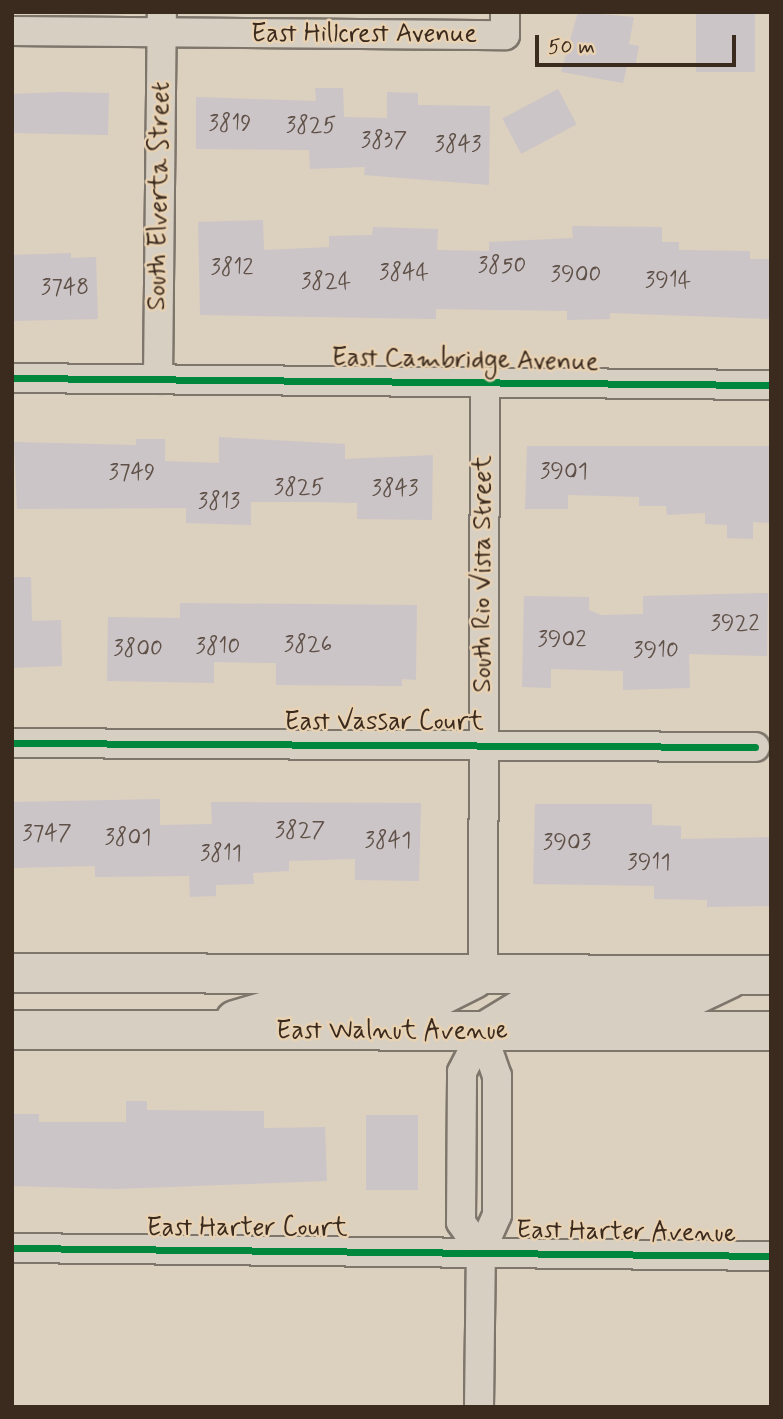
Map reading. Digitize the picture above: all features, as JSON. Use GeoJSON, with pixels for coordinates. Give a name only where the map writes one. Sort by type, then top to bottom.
{"type":"FeatureCollection","features":[{"type":"Feature","properties":{"kind":"main road"},"geometry":{"type":"LineString","coordinates":[[12,973],[754,975]]}},
{"type":"Feature","properties":{"kind":"main road"},"geometry":{"type":"LineString","coordinates":[[196,1031],[296,1002],[422,1005],[482,975]]}},
{"type":"Feature","properties":{"kind":"main road"},"geometry":{"type":"LineString","coordinates":[[482,1033],[526,1006],[674,1005],[754,975]]}},
{"type":"Feature","properties":{"kind":"main road","name":"East Walnut Avenue"},"geometry":{"type":"LineString","coordinates":[[12,1030],[482,1033],[771,1031]]}},
{"type":"Feature","properties":{"kind":"street","name":"East Hillcrest Avenue"},"geometry":{"type":"LineString","coordinates":[[12,31],[162,23],[505,24]]}},
{"type":"Feature","properties":{"kind":"street","name":"South Elverta Street"},"geometry":{"type":"LineString","coordinates":[[158,379],[162,23]]}},
{"type":"Feature","properties":{"kind":"street","name":"East Cambridge Avenue"},"geometry":{"type":"LineString","coordinates":[[12,378],[771,385]]}},
{"type":"Feature","properties":{"kind":"street","name":"South Rio Vista Street"},"geometry":{"type":"LineString","coordinates":[[482,975],[485,383]]}},
{"type":"Feature","properties":{"kind":"street","name":"East Vassar Court"},"geometry":{"type":"LineString","coordinates":[[12,743],[755,747]]}},
{"type":"Feature","properties":{"kind":"street"},"geometry":{"type":"LineString","coordinates":[[479,1407],[481,1251],[461,1222],[462,1072],[482,1033]]}},
{"type":"Feature","properties":{"kind":"street","name":"East Harter Court"},"geometry":{"type":"LineString","coordinates":[[12,1248],[481,1251]]}},
{"type":"Feature","properties":{"kind":"street","name":"East Harter Avenue"},"geometry":{"type":"LineString","coordinates":[[481,1251],[771,1256]]}},
{"type":"Feature","properties":{"kind":"building"},"geometry":{"type":"Polygon","coordinates":[[[578,12],[634,17],[629,44],[639,46],[635,67],[627,66],[623,83],[561,72],[578,12]]]}},
{"type":"Feature","properties":{"kind":"building"},"geometry":{"type":"Polygon","coordinates":[[[696,12],[755,12],[755,72],[696,72],[696,12]]]}},
{"type":"Feature","properties":{"kind":"building"},"geometry":{"type":"Polygon","coordinates":[[[315,88],[343,88],[344,117],[387,118],[387,92],[418,93],[418,105],[490,106],[489,185],[364,175],[365,167],[310,169],[309,150],[196,149],[196,97],[316,101],[315,88]]]}},
{"type":"Feature","properties":{"kind":"building"},"geometry":{"type":"Polygon","coordinates":[[[558,89],[577,124],[521,154],[502,119],[558,89]]]}},
{"type":"Feature","properties":{"kind":"building"},"geometry":{"type":"Polygon","coordinates":[[[109,93],[108,135],[12,133],[12,94],[109,93]]]}},
{"type":"Feature","properties":{"kind":"building"},"geometry":{"type":"Polygon","coordinates":[[[263,220],[264,250],[329,247],[329,236],[372,235],[373,227],[438,229],[437,250],[489,251],[489,242],[573,238],[572,226],[662,227],[662,242],[679,242],[679,250],[750,251],[750,259],[771,259],[771,319],[610,313],[610,319],[567,320],[567,311],[436,309],[436,319],[200,315],[198,222],[263,220]]]}},
{"type":"Feature","properties":{"kind":"building"},"geometry":{"type":"Polygon","coordinates":[[[71,253],[71,258],[96,257],[98,319],[12,321],[12,255],[71,253]]]}},
{"type":"Feature","properties":{"kind":"building"},"geometry":{"type":"Polygon","coordinates":[[[219,437],[345,444],[345,459],[433,455],[432,520],[357,519],[357,503],[251,502],[251,525],[186,523],[186,508],[17,509],[14,442],[136,445],[136,439],[165,439],[165,461],[219,463],[219,437]]]}},
{"type":"Feature","properties":{"kind":"building"},"geometry":{"type":"Polygon","coordinates":[[[527,446],[771,446],[770,523],[753,522],[753,539],[727,538],[727,525],[705,524],[705,513],[667,515],[666,506],[639,506],[639,497],[568,495],[568,509],[525,509],[527,446]]]}},
{"type":"Feature","properties":{"kind":"building"},"geometry":{"type":"Polygon","coordinates":[[[12,577],[31,577],[32,621],[61,620],[62,666],[12,668],[12,577]]]}},
{"type":"Feature","properties":{"kind":"building"},"geometry":{"type":"Polygon","coordinates":[[[768,593],[767,656],[689,654],[690,688],[623,690],[623,671],[551,669],[551,688],[522,687],[524,596],[589,597],[589,610],[601,615],[643,614],[643,596],[768,593]]]}},
{"type":"Feature","properties":{"kind":"building"},"geometry":{"type":"Polygon","coordinates":[[[180,603],[417,605],[416,680],[402,679],[402,686],[276,685],[276,663],[214,662],[214,683],[107,681],[108,617],[180,618],[180,603]]]}},
{"type":"Feature","properties":{"kind":"building"},"geometry":{"type":"Polygon","coordinates":[[[160,799],[160,825],[212,824],[211,802],[421,803],[419,881],[355,880],[355,859],[289,861],[289,871],[253,873],[254,884],[216,885],[216,896],[190,897],[189,876],[95,877],[95,866],[13,868],[14,802],[160,799]]]}},
{"type":"Feature","properties":{"kind":"building"},"geometry":{"type":"Polygon","coordinates":[[[535,804],[652,804],[652,825],[681,826],[681,839],[770,837],[771,906],[707,907],[707,900],[654,899],[654,886],[533,884],[535,804]]]}},
{"type":"Feature","properties":{"kind":"building"},"geometry":{"type":"Polygon","coordinates":[[[126,1101],[147,1101],[147,1110],[264,1111],[264,1128],[325,1127],[327,1181],[116,1189],[12,1186],[12,1114],[39,1114],[39,1122],[126,1122],[126,1101]]]}},
{"type":"Feature","properties":{"kind":"building"},"geometry":{"type":"Polygon","coordinates":[[[366,1115],[418,1115],[418,1190],[366,1190],[366,1115]]]}},
{"type":"Feature","properties":{"kind":"cycle path"},"geometry":{"type":"LineString","coordinates":[[12,378],[771,385]]}},
{"type":"Feature","properties":{"kind":"cycle path"},"geometry":{"type":"LineString","coordinates":[[12,743],[755,747]]}},
{"type":"Feature","properties":{"kind":"cycle path"},"geometry":{"type":"LineString","coordinates":[[12,1248],[771,1256]]}}]}
